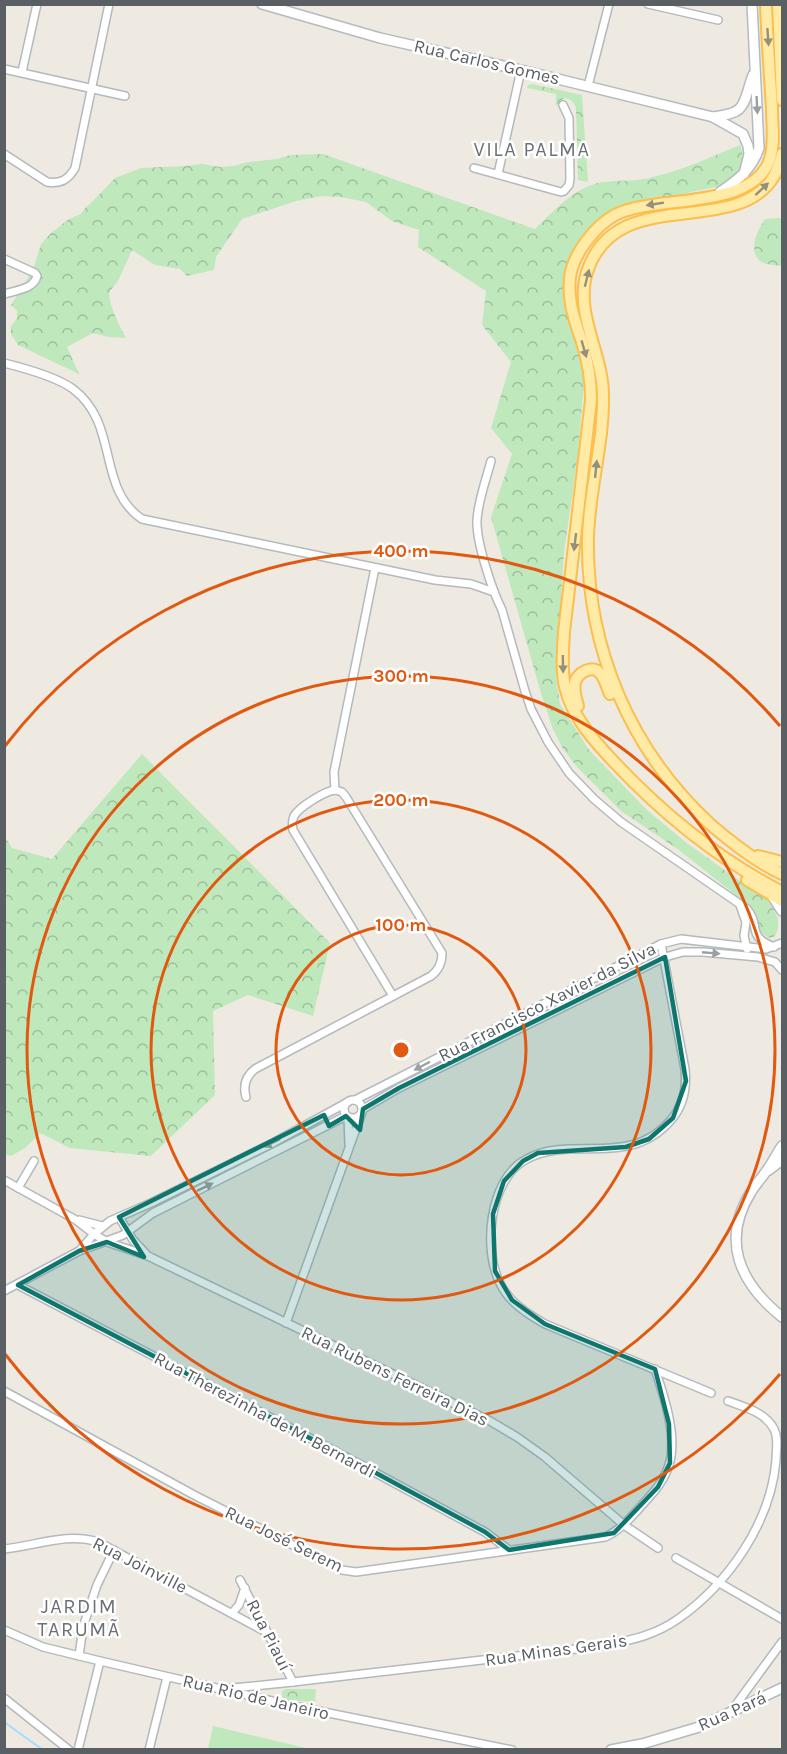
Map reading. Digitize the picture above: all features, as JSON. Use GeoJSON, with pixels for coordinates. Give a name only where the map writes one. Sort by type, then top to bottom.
{"type":"FeatureCollection","features":[{"type":"Feature","properties":{"kind":"main road"},"geometry":{"type":"LineString","coordinates":[[713,197],[744,174],[756,158],[759,148],[752,4]]}},
{"type":"Feature","properties":{"kind":"main road"},"geometry":{"type":"LineString","coordinates":[[678,822],[625,773],[595,741],[584,727],[565,688],[564,632],[591,400],[588,366],[573,317],[569,288],[572,270],[579,252],[592,233],[614,215],[638,207],[713,197],[742,189],[752,183],[763,171],[770,160],[773,135],[766,4]]}},
{"type":"Feature","properties":{"kind":"main road"},"geometry":{"type":"LineString","coordinates":[[778,4],[783,100]]}},
{"type":"Feature","properties":{"kind":"main road","name":"Rua Carlos Gomes"},"geometry":{"type":"LineString","coordinates":[[263,5],[380,38],[712,117]]}},
{"type":"Feature","properties":{"kind":"main road"},"geometry":{"type":"LineString","coordinates":[[712,117],[730,115],[740,110],[755,70]]}},
{"type":"Feature","properties":{"kind":"main road"},"geometry":{"type":"LineString","coordinates":[[712,117],[743,134],[749,154],[744,174]]}},
{"type":"Feature","properties":{"kind":"main road"},"geometry":{"type":"LineString","coordinates":[[783,154],[774,176],[763,189],[746,201],[726,207],[644,220],[614,234],[594,258],[587,273],[584,291],[585,314],[599,360],[603,395],[588,536],[590,592],[601,650],[625,711],[664,774],[692,807],[722,834],[744,851],[783,874]]}},
{"type":"Feature","properties":{"kind":"main road"},"geometry":{"type":"LineString","coordinates":[[783,862],[765,858],[723,842],[678,801],[635,743],[600,672],[591,669],[582,672],[575,682],[575,696],[579,707],[614,755],[704,850],[722,864],[777,894],[783,901]]}},
{"type":"Feature","properties":{"kind":"main road"},"geometry":{"type":"LineString","coordinates":[[777,894],[783,911]]}},
{"type":"Feature","properties":{"kind":"main road"},"geometry":{"type":"LineString","coordinates":[[783,1146],[750,1193],[738,1221],[736,1242],[738,1260],[747,1280],[754,1291],[783,1317]]}},
{"type":"Feature","properties":{"kind":"main road"},"geometry":{"type":"LineString","coordinates":[[767,1171],[783,1160]]}},
{"type":"Feature","properties":{"kind":"main road","name":"Rua Pará"},"geometry":{"type":"LineString","coordinates":[[611,1749],[642,1744],[688,1731],[783,1688]]}},
{"type":"Feature","properties":{"kind":"street"},"geometry":{"type":"LineString","coordinates":[[22,72],[37,4]]}},
{"type":"Feature","properties":{"kind":"street"},"geometry":{"type":"LineString","coordinates":[[4,154],[48,182],[64,181],[70,176],[75,168],[109,4]]}},
{"type":"Feature","properties":{"kind":"street"},"geometry":{"type":"LineString","coordinates":[[588,86],[609,4]]}},
{"type":"Feature","properties":{"kind":"street"},"geometry":{"type":"LineString","coordinates":[[648,4],[717,20]]}},
{"type":"Feature","properties":{"kind":"street"},"geometry":{"type":"LineString","coordinates":[[4,69],[124,96]]}},
{"type":"Feature","properties":{"kind":"street"},"geometry":{"type":"LineString","coordinates":[[498,174],[520,70]]}},
{"type":"Feature","properties":{"kind":"street"},"geometry":{"type":"LineString","coordinates":[[474,168],[561,192],[567,189],[570,179],[569,118],[563,105]]}},
{"type":"Feature","properties":{"kind":"street"},"geometry":{"type":"LineString","coordinates":[[4,259],[35,273],[37,279],[31,286],[4,294]]}},
{"type":"Feature","properties":{"kind":"street"},"geometry":{"type":"LineString","coordinates":[[4,363],[66,384],[80,394],[91,408],[103,432],[120,495],[127,507],[142,519],[435,580],[471,584],[494,592]]}},
{"type":"Feature","properties":{"kind":"street"},"geometry":{"type":"LineString","coordinates":[[491,461],[477,520],[478,534],[531,709],[548,742],[569,772],[594,799],[621,822],[750,913],[756,935],[760,940],[774,947]]}},
{"type":"Feature","properties":{"kind":"street"},"geometry":{"type":"LineString","coordinates":[[335,790],[334,772],[375,568]]}},
{"type":"Feature","properties":{"kind":"street"},"geometry":{"type":"LineString","coordinates":[[246,1097],[245,1083],[255,1069],[393,996],[435,973],[441,963],[442,953],[346,797],[342,792],[335,790],[326,792],[300,809],[293,819],[293,830],[393,996]]}},
{"type":"Feature","properties":{"kind":"street"},"geometry":{"type":"LineString","coordinates":[[740,905],[746,922],[744,936],[746,947],[752,956]]}},
{"type":"Feature","properties":{"kind":"street"},"geometry":{"type":"LineString","coordinates":[[728,945],[744,936]]}},
{"type":"Feature","properties":{"kind":"street","name":"Rua Francisco Xavier da Silva"},"geometry":{"type":"LineString","coordinates":[[79,1251],[102,1226],[119,1217],[262,1148],[661,944],[681,939],[766,949],[783,944]]}},
{"type":"Feature","properties":{"kind":"street"},"geometry":{"type":"LineString","coordinates":[[661,944],[686,1081],[681,1105],[662,1131],[649,1139],[626,1147],[538,1153],[523,1161],[504,1181],[498,1196],[493,1214],[491,1243],[495,1270],[501,1286],[527,1313],[545,1324],[711,1393]]}},
{"type":"Feature","properties":{"kind":"street","name":"Rua Francisco Xavier da Silva"},"geometry":{"type":"LineString","coordinates":[[363,1111],[399,1088],[665,957],[683,952],[752,956],[775,962],[783,970]]}},
{"type":"Feature","properties":{"kind":"street"},"geometry":{"type":"LineString","coordinates":[[286,1323],[363,1111],[360,1103],[351,1101],[344,1107],[349,1147]]}},
{"type":"Feature","properties":{"kind":"street"},"geometry":{"type":"LineString","coordinates":[[4,1291],[79,1251],[123,1235],[153,1213],[347,1117],[357,1118],[363,1111]]}},
{"type":"Feature","properties":{"kind":"street"},"geometry":{"type":"LineString","coordinates":[[324,1115],[329,1126]]}},
{"type":"Feature","properties":{"kind":"street"},"geometry":{"type":"LineString","coordinates":[[18,1188],[33,1161]]}},
{"type":"Feature","properties":{"kind":"street"},"geometry":{"type":"LineString","coordinates":[[4,1180],[76,1220],[94,1234]]}},
{"type":"Feature","properties":{"kind":"street"},"geometry":{"type":"LineString","coordinates":[[119,1217],[133,1240],[147,1256]]}},
{"type":"Feature","properties":{"kind":"street"},"geometry":{"type":"LineString","coordinates":[[76,1220],[102,1226]]}},
{"type":"Feature","properties":{"kind":"street","name":"Rua Rubens Ferreira Dias"},"geometry":{"type":"LineString","coordinates":[[94,1234],[107,1242],[147,1256],[490,1421],[545,1457],[624,1525],[658,1548]]}},
{"type":"Feature","properties":{"kind":"street","name":"Rua Therezinha de M. Bernardi"},"geometry":{"type":"LineString","coordinates":[[18,1285],[485,1532],[509,1551]]}},
{"type":"Feature","properties":{"kind":"street"},"geometry":{"type":"LineString","coordinates":[[624,1525],[658,1487],[670,1463],[669,1424],[665,1400],[655,1369]]}},
{"type":"Feature","properties":{"kind":"street","name":"Rua José Serem"},"geometry":{"type":"LineString","coordinates":[[4,1391],[194,1495],[342,1570],[356,1572],[604,1537],[624,1525]]}},
{"type":"Feature","properties":{"kind":"street","name":"Rua Minas Gerais"},"geometry":{"type":"LineString","coordinates":[[223,1689],[590,1647],[638,1639],[660,1630],[678,1619],[718,1583],[754,1532],[766,1504],[775,1473],[777,1438],[773,1427],[759,1413],[728,1401]]}},
{"type":"Feature","properties":{"kind":"street","name":"Rua Joinville"},"geometry":{"type":"LineString","coordinates":[[4,1549],[86,1538],[114,1550],[266,1632]]}},
{"type":"Feature","properties":{"kind":"street"},"geometry":{"type":"LineString","coordinates":[[79,1656],[83,1627],[97,1586],[114,1550]]}},
{"type":"Feature","properties":{"kind":"street"},"geometry":{"type":"LineString","coordinates":[[676,1558],[783,1619]]}},
{"type":"Feature","properties":{"kind":"street","name":"Rua Piauí"},"geometry":{"type":"LineString","coordinates":[[240,1580],[293,1682]]}},
{"type":"Feature","properties":{"kind":"street","name":"Rua Piauí"},"geometry":{"type":"LineString","coordinates":[[232,1613],[239,1605],[245,1588]]}},
{"type":"Feature","properties":{"kind":"street","name":"Rua Rio de Janeiro"},"geometry":{"type":"LineString","coordinates":[[4,1630],[43,1647],[167,1677],[294,1706],[512,1749]]}},
{"type":"Feature","properties":{"kind":"street"},"geometry":{"type":"LineString","coordinates":[[731,1712],[783,1642]]}},
{"type":"Feature","properties":{"kind":"street"},"geometry":{"type":"LineString","coordinates":[[78,1749],[100,1661]]}},
{"type":"Feature","properties":{"kind":"street"},"geometry":{"type":"LineString","coordinates":[[149,1749],[167,1677]]}},
{"type":"Feature","properties":{"kind":"street"},"geometry":{"type":"LineString","coordinates":[[4,1698],[69,1749]]}},
{"type":"Feature","properties":{"kind":"highlighted area"},"geometry":{"type":"Polygon","coordinates":[[[665,957],[686,1081],[673,1118],[649,1139],[626,1147],[538,1153],[523,1161],[504,1181],[493,1214],[495,1271],[512,1300],[545,1324],[655,1369],[669,1424],[670,1463],[658,1487],[614,1533],[509,1550],[485,1532],[363,1466],[18,1285],[79,1251],[107,1242],[144,1257],[119,1217],[324,1115],[329,1126],[346,1116],[360,1130],[363,1109],[399,1088],[665,957]]]}},
{"type":"Feature","properties":{"kind":"green space"},"geometry":{"type":"Polygon","coordinates":[[[532,84],[582,95],[588,182],[578,180],[574,104],[564,98],[556,106],[556,94],[527,88],[532,84]]]}},
{"type":"Feature","properties":{"kind":"green space"},"geometry":{"type":"Polygon","coordinates":[[[740,145],[743,155],[741,170],[729,182],[716,187],[617,207],[600,220],[584,235],[572,255],[563,281],[563,301],[581,360],[584,383],[578,454],[564,553],[556,677],[560,704],[589,750],[648,811],[688,844],[771,903],[778,919],[778,929],[775,936],[770,938],[761,932],[754,913],[747,904],[679,850],[621,811],[576,766],[562,747],[552,727],[491,517],[512,454],[491,428],[511,362],[482,325],[486,291],[418,247],[419,230],[392,221],[366,202],[321,196],[296,201],[242,219],[216,257],[214,270],[187,276],[180,269],[155,265],[132,250],[118,281],[109,292],[117,321],[126,338],[93,333],[67,347],[79,374],[18,345],[11,334],[11,326],[17,318],[17,311],[11,305],[33,270],[41,244],[69,219],[81,214],[115,178],[141,168],[202,164],[220,167],[234,166],[291,155],[323,154],[535,229],[557,207],[583,188],[603,182],[641,180],[664,174],[740,145]]]}},
{"type":"Feature","properties":{"kind":"green space"},"geometry":{"type":"Polygon","coordinates":[[[765,219],[782,219],[782,266],[761,262],[754,250],[757,234],[765,219]]]}},
{"type":"Feature","properties":{"kind":"green space"},"geometry":{"type":"Polygon","coordinates":[[[142,754],[330,943],[313,1016],[248,995],[213,1011],[215,1095],[151,1156],[70,1148],[40,1133],[25,1148],[11,1156],[4,1154],[5,837],[12,848],[52,859],[142,754]]]}},
{"type":"Feature","properties":{"kind":"green space"},"geometry":{"type":"Polygon","coordinates":[[[316,1689],[315,1702],[282,1698],[282,1691],[316,1689]]]}},
{"type":"Feature","properties":{"kind":"green space"},"geometry":{"type":"Polygon","coordinates":[[[213,1726],[306,1748],[208,1749],[213,1726]]]}},
{"type":"Feature","properties":{"kind":"waterway"},"geometry":{"type":"LineString","coordinates":[[4,1722],[43,1750]]}},
{"type":"Feature","properties":{"kind":"district","name":"VILA PALMA"},"geometry":{"type":"Point","coordinates":[532,149]}},
{"type":"Feature","properties":{"kind":"district","name":"JARDIM TARUMÃ"},"geometry":{"type":"Point","coordinates":[79,1618]}}]}
